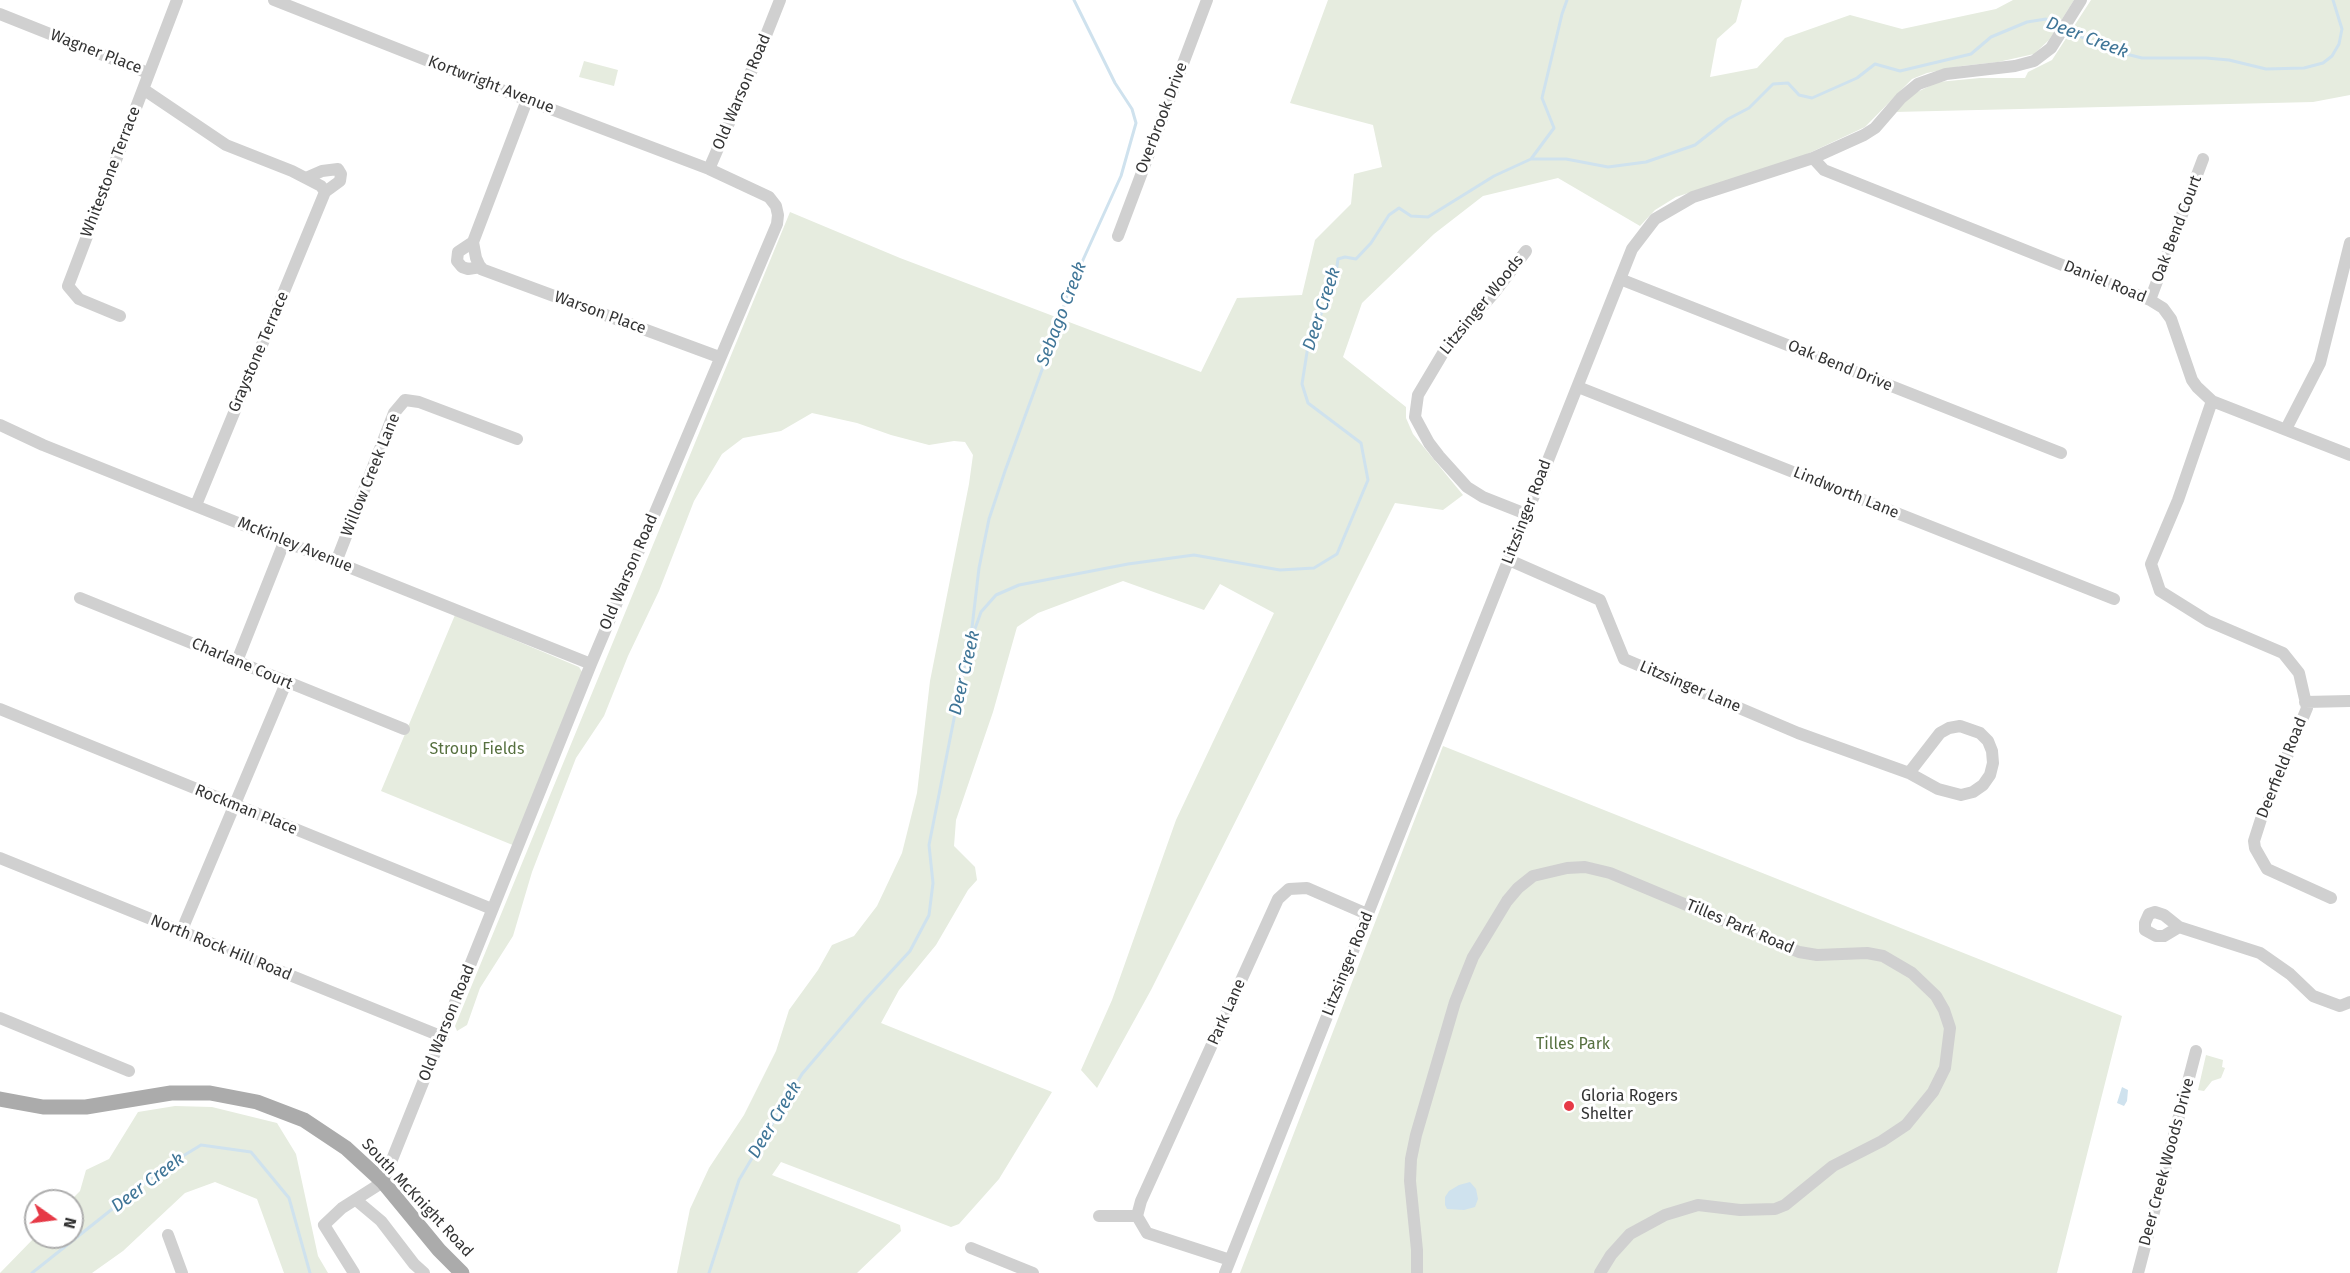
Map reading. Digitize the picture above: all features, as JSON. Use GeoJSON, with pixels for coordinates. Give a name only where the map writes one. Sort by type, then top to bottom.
{"type":"FeatureCollection","features":[{"type":"Feature","properties":{"kind":"main road","name":"South McKnight Road"},"geometry":{"type":"LineString","coordinates":[[0,1099],[43,1107],[86,1107],[171,1093],[200,1093],[257,1102],[304,1120],[346,1148],[383,1182],[462,1273]]}},
{"type":"Feature","properties":{"kind":"street","name":"Whitestone Terrace"},"geometry":{"type":"LineString","coordinates":[[120,316],[79,299],[68,286],[177,0]]}},
{"type":"Feature","properties":{"kind":"street","name":"Kortwright Avenue"},"geometry":{"type":"LineString","coordinates":[[274,0],[527,100],[708,168]]}},
{"type":"Feature","properties":{"kind":"street","name":"Old Warson Road"},"geometry":{"type":"LineString","coordinates":[[383,1182],[591,664],[777,224],[776,206],[769,197],[708,168],[758,58],[780,0]]}},
{"type":"Feature","properties":{"kind":"street","name":"Overbrook Drive"},"geometry":{"type":"LineString","coordinates":[[1118,236],[1207,0]]}},
{"type":"Feature","properties":{"kind":"street","name":"Litzsinger Road"},"geometry":{"type":"LineString","coordinates":[[1225,1273],[1632,249],[1655,219],[1693,197],[1813,158],[1864,135],[1875,128],[1900,99],[1918,84],[1946,74],[2025,65],[2041,57],[2055,42],[2080,0]]}},
{"type":"Feature","properties":{"kind":"street","name":"Wagner Place"},"geometry":{"type":"LineString","coordinates":[[2,15],[148,72]]}},
{"type":"Feature","properties":{"kind":"street"},"geometry":{"type":"LineString","coordinates":[[143,89],[226,145],[321,186],[324,196]]}},
{"type":"Feature","properties":{"kind":"street","name":"Warson Place"},"geometry":{"type":"LineString","coordinates":[[527,100],[473,242],[458,252],[457,261],[462,267],[468,269],[481,267],[719,357]]}},
{"type":"Feature","properties":{"kind":"street","name":"Daniel Road"},"geometry":{"type":"LineString","coordinates":[[1813,158],[1824,170],[2150,300],[2163,308],[2171,319],[2192,380],[2212,400],[2350,455]]}},
{"type":"Feature","properties":{"kind":"street","name":"Oak Bend Court"},"geometry":{"type":"LineString","coordinates":[[2150,300],[2204,159]]}},
{"type":"Feature","properties":{"kind":"street","name":"Graystone Terrace"},"geometry":{"type":"LineString","coordinates":[[196,505],[324,196],[340,181],[341,174],[338,169],[322,171],[306,178]]}},
{"type":"Feature","properties":{"kind":"street"},"geometry":{"type":"LineString","coordinates":[[473,242],[476,258],[481,267]]}},
{"type":"Feature","properties":{"kind":"street"},"geometry":{"type":"LineString","coordinates":[[2286,429],[2320,363],[2350,243]]}},
{"type":"Feature","properties":{"kind":"street","name":"Litzsinger Woods"},"geometry":{"type":"LineString","coordinates":[[1526,251],[1494,293],[1446,348],[1418,395],[1415,417],[1429,443],[1467,487],[1483,497],[1526,514]]}},
{"type":"Feature","properties":{"kind":"street","name":"Oak Bend Drive"},"geometry":{"type":"LineString","coordinates":[[1620,279],[2061,453]]}},
{"type":"Feature","properties":{"kind":"street","name":"Lindworth Lane"},"geometry":{"type":"LineString","coordinates":[[1578,387],[2114,599]]}},
{"type":"Feature","properties":{"kind":"street","name":"Willow Creek Lane"},"geometry":{"type":"LineString","coordinates":[[336,562],[393,413],[405,400],[419,402],[517,439]]}},
{"type":"Feature","properties":{"kind":"street","name":"Deerfield Road"},"geometry":{"type":"LineString","coordinates":[[2212,400],[2178,500],[2151,564],[2160,591],[2208,621],[2283,652],[2299,673],[2307,708],[2258,829],[2254,840],[2255,848],[2266,869],[2331,898]]}},
{"type":"Feature","properties":{"kind":"street","name":"McKinley Avenue"},"geometry":{"type":"LineString","coordinates":[[2,430],[285,540],[591,664]]}},
{"type":"Feature","properties":{"kind":"street"},"geometry":{"type":"LineString","coordinates":[[237,661],[285,540]]}},
{"type":"Feature","properties":{"kind":"street","name":"Litzsinger Lane"},"geometry":{"type":"LineString","coordinates":[[1509,560],[1600,600],[1624,659],[1798,733],[1909,773],[1938,789],[1961,795],[1983,785],[1990,775],[1993,763],[1992,751],[1988,741],[1971,729],[1960,726],[1949,728],[1932,742],[1909,773]]}},
{"type":"Feature","properties":{"kind":"street","name":"Charlane Court"},"geometry":{"type":"LineString","coordinates":[[81,598],[237,661],[285,683],[404,729]]}},
{"type":"Feature","properties":{"kind":"street"},"geometry":{"type":"LineString","coordinates":[[181,932],[285,683]]}},
{"type":"Feature","properties":{"kind":"street"},"geometry":{"type":"LineString","coordinates":[[2305,702],[2350,701]]}},
{"type":"Feature","properties":{"kind":"street","name":"Rockman Place"},"geometry":{"type":"LineString","coordinates":[[0,709],[492,909]]}},
{"type":"Feature","properties":{"kind":"street","name":"North Rock Hill Road"},"geometry":{"type":"LineString","coordinates":[[0,858],[442,1037]]}},
{"type":"Feature","properties":{"kind":"street","name":"Tilles Park Road"},"geometry":{"type":"LineString","coordinates":[[1417,1273],[1410,1181],[1411,1159],[1416,1135],[1455,1002],[1473,957],[1507,902],[1518,888],[1533,876],[1567,868],[1585,867],[1610,873],[1799,952],[1817,955],[1883,956],[1912,973],[1936,996],[1950,1028],[1945,1068],[1933,1092],[1906,1125],[1882,1141],[1833,1166],[1785,1205],[1775,1209],[1740,1210],[1698,1205],[1665,1215],[1629,1234],[1611,1255],[1600,1273]]}},
{"type":"Feature","properties":{"kind":"street","name":"Park Lane"},"geometry":{"type":"LineString","coordinates":[[1137,1216],[1141,1201],[1276,903],[1287,884],[1307,888],[1367,914]]}},
{"type":"Feature","properties":{"kind":"street"},"geometry":{"type":"LineString","coordinates":[[2179,927],[2260,953],[2290,974],[2313,996],[2340,1006],[2350,1002]]}},
{"type":"Feature","properties":{"kind":"street"},"geometry":{"type":"LineString","coordinates":[[0,1018],[129,1071]]}},
{"type":"Feature","properties":{"kind":"street","name":"Deer Creek Woods Drive"},"geometry":{"type":"LineString","coordinates":[[2138,1273],[2196,1051]]}},
{"type":"Feature","properties":{"kind":"street"},"geometry":{"type":"LineString","coordinates":[[354,1273],[324,1225],[383,1182]]}},
{"type":"Feature","properties":{"kind":"street"},"geometry":{"type":"LineString","coordinates":[[356,1200],[381,1221],[414,1264],[424,1273]]}},
{"type":"Feature","properties":{"kind":"street"},"geometry":{"type":"LineString","coordinates":[[1099,1216],[1137,1216],[1147,1233],[1230,1260]]}},
{"type":"Feature","properties":{"kind":"street"},"geometry":{"type":"LineString","coordinates":[[168,1235],[182,1273]]}},
{"type":"Feature","properties":{"kind":"street"},"geometry":{"type":"LineString","coordinates":[[971,1248],[1033,1273]]}},
{"type":"Feature","properties":{"kind":"green space"},"geometry":{"type":"Polygon","coordinates":[[[1328,0],[1742,0],[1736,22],[1717,39],[1710,77],[1757,68],[1785,38],[1850,15],[1902,29],[1996,9],[2013,0],[2074,0],[2049,40],[2034,54],[1927,73],[1912,79],[1865,127],[1805,155],[1676,197],[1655,210],[1640,226],[1558,178],[1483,196],[1434,234],[1362,303],[1343,357],[1406,407],[1406,418],[1413,434],[1463,495],[1443,510],[1395,503],[1151,990],[1097,1088],[1081,1070],[1112,1000],[1176,820],[1274,613],[1220,584],[1204,610],[1123,581],[1038,613],[1017,627],[993,712],[956,820],[954,846],[975,867],[977,880],[968,890],[936,945],[899,990],[881,1023],[1052,1092],[999,1179],[959,1224],[951,1227],[781,1162],[772,1175],[900,1225],[901,1231],[857,1273],[677,1273],[690,1209],[709,1168],[744,1115],[776,1051],[789,1010],[818,970],[832,945],[854,936],[877,906],[902,853],[917,793],[930,681],[969,484],[973,455],[965,442],[954,441],[929,445],[857,423],[812,413],[781,431],[743,438],[722,454],[694,501],[659,591],[628,656],[604,716],[576,758],[532,872],[513,936],[480,988],[467,1025],[457,1031],[455,1026],[790,212],[900,258],[1201,372],[1237,298],[1302,295],[1315,240],[1351,204],[1354,174],[1382,167],[1373,125],[1290,103],[1328,0]]]}},
{"type":"Feature","properties":{"kind":"green space"},"geometry":{"type":"Polygon","coordinates":[[[2091,0],[2350,0],[2350,95],[2313,102],[1894,112],[1913,94],[1938,82],[1980,78],[2025,78],[2028,72],[2052,60],[2091,0]]]}},
{"type":"Feature","properties":{"kind":"green space"},"geometry":{"type":"Polygon","coordinates":[[[584,61],[618,70],[614,86],[579,77],[584,61]]]}},
{"type":"Feature","properties":{"kind":"green space","name":"Stroup Fields"},"geometry":{"type":"Polygon","coordinates":[[[455,615],[579,667],[584,675],[515,846],[381,791],[455,615]]]}},
{"type":"Feature","properties":{"kind":"green space","name":"Tilles Park"},"geometry":{"type":"Polygon","coordinates":[[[1443,746],[2122,1016],[2057,1273],[1240,1273],[1443,746]]]}},
{"type":"Feature","properties":{"kind":"green space"},"geometry":{"type":"Polygon","coordinates":[[[2206,1055],[2223,1060],[2222,1067],[2225,1068],[2221,1078],[2212,1081],[2204,1091],[2198,1090],[2206,1055]]]}},
{"type":"Feature","properties":{"kind":"green space"},"geometry":{"type":"Polygon","coordinates":[[[175,1106],[212,1107],[277,1123],[296,1154],[318,1256],[328,1273],[284,1273],[257,1199],[215,1182],[185,1193],[123,1251],[92,1273],[0,1273],[24,1248],[84,1249],[84,1189],[81,1189],[86,1170],[109,1159],[138,1112],[175,1106]]]}},
{"type":"Feature","properties":{"kind":"water"},"geometry":{"type":"Polygon","coordinates":[[[2122,1087],[2128,1090],[2124,1106],[2117,1103],[2122,1087]]]}},
{"type":"Feature","properties":{"kind":"water"},"geometry":{"type":"Polygon","coordinates":[[[1470,1182],[1476,1189],[1478,1199],[1475,1207],[1464,1210],[1447,1209],[1445,1197],[1449,1191],[1470,1182]]]}},
{"type":"Feature","properties":{"kind":"waterway","name":"Sebago Creek"},"geometry":{"type":"LineString","coordinates":[[971,636],[979,568],[989,519],[1068,293],[1121,176],[1136,123],[1132,109],[1115,83],[1074,0]]}},
{"type":"Feature","properties":{"kind":"waterway"},"geometry":{"type":"LineString","coordinates":[[1531,159],[1554,128],[1542,98],[1567,0]]}},
{"type":"Feature","properties":{"kind":"waterway","name":"Deer Creek"},"geometry":{"type":"LineString","coordinates":[[2067,30],[2106,49],[2142,58],[2206,58],[2229,60],[2266,69],[2304,68],[2323,63],[2332,56],[2339,44],[2342,29],[2333,0]]}},
{"type":"Feature","properties":{"kind":"waterway","name":"Deer Creek"},"geometry":{"type":"LineString","coordinates":[[709,1273],[739,1180],[802,1074],[910,951],[929,915],[933,883],[929,845],[968,648],[981,612],[996,595],[1019,585],[1128,564],[1194,555],[1280,570],[1314,568],[1337,554],[1368,480],[1361,443],[1308,403],[1302,384],[1308,346],[1335,280],[1338,259],[1345,257],[1356,259],[1371,243],[1389,215],[1399,208],[1411,216],[1428,217],[1494,176],[1531,159],[1566,159],[1608,167],[1646,162],[1695,145],[1728,119],[1749,108],[1773,84],[1788,83],[1799,95],[1812,98],[1857,78],[1875,64],[1900,71],[1971,54],[1991,37],[2027,22],[2046,19],[2061,27]]}},
{"type":"Feature","properties":{"kind":"waterway","name":"Deer Creek"},"geometry":{"type":"LineString","coordinates":[[32,1273],[165,1167],[201,1145],[251,1152],[289,1198],[310,1273]]}},
{"type":"Feature","properties":{"kind":"place","name":"Gloria Rogers Shelter"},"geometry":{"type":"Point","coordinates":[1569,1106]}}]}
